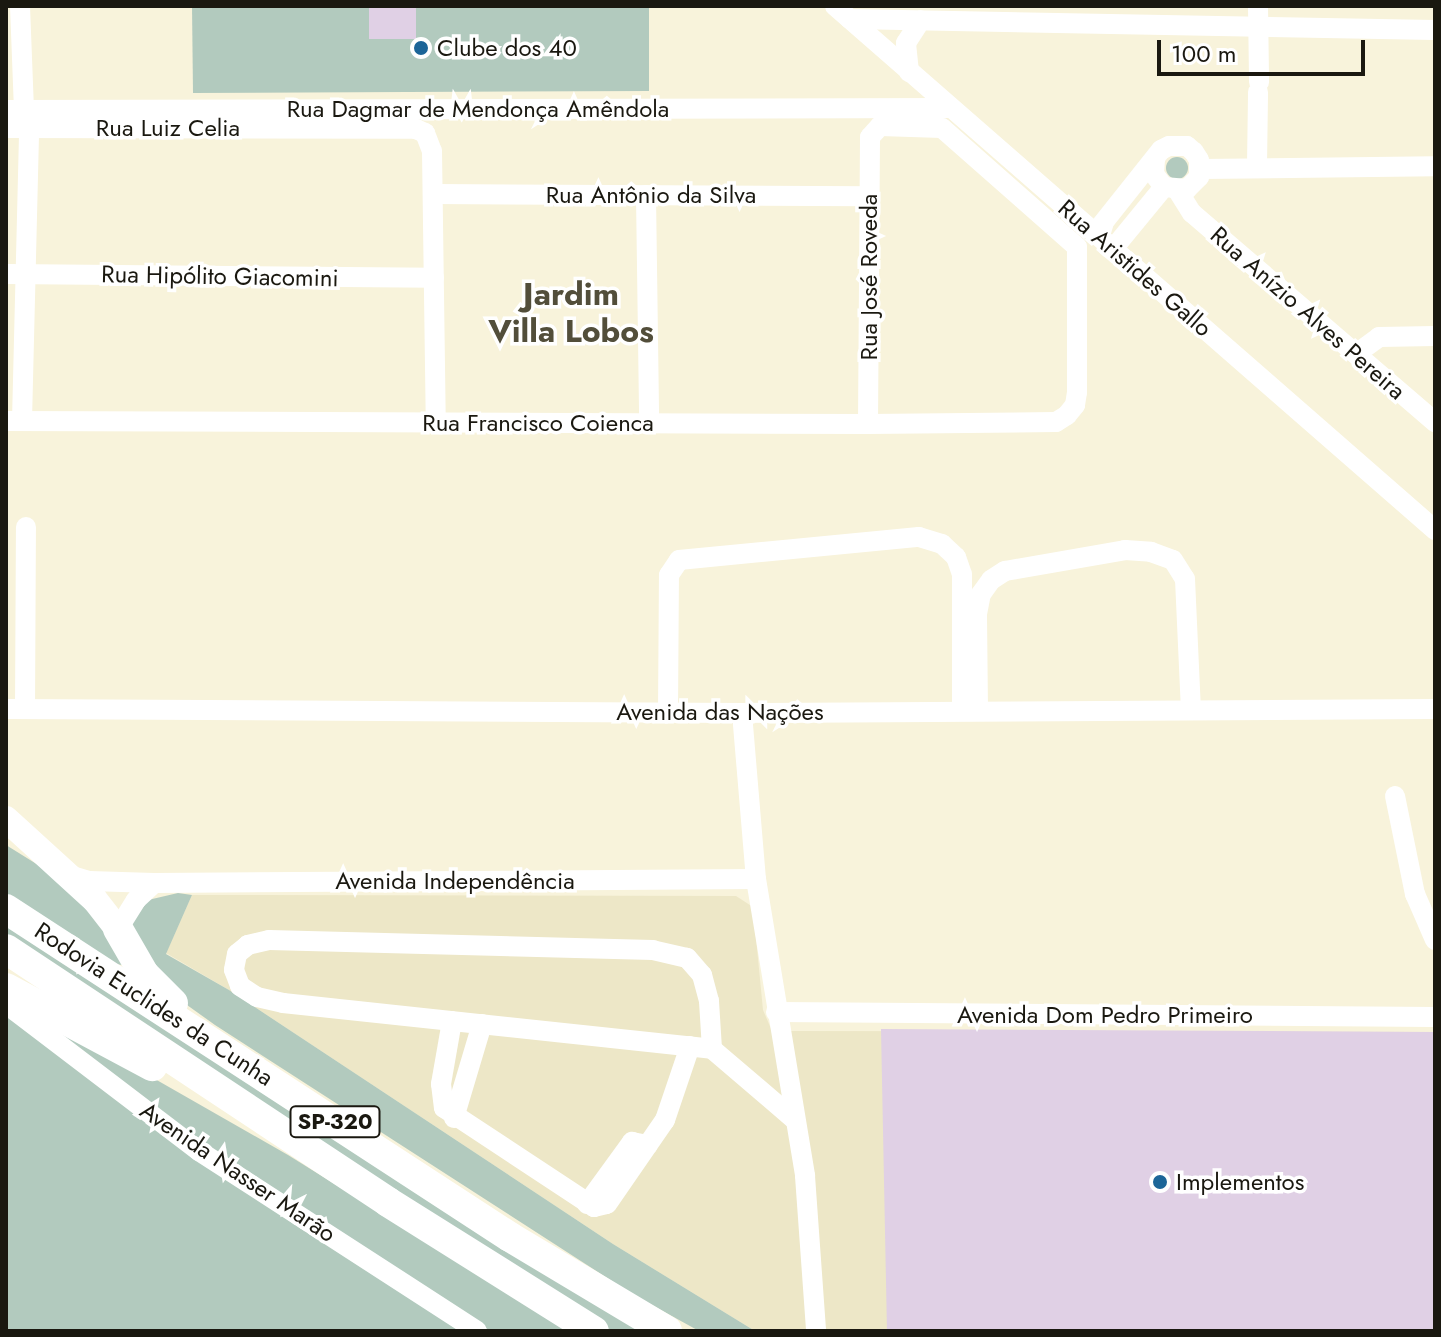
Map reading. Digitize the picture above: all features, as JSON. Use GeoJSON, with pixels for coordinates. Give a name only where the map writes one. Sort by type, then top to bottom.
{"type":"FeatureCollection","features":[{"type":"Feature","properties":{"kind":"highway","name":"Rodovia Euclides da Cunha"},"geometry":{"type":"LineString","coordinates":[[6,909],[510,1237],[667,1331]]}},
{"type":"Feature","properties":{"kind":"highway"},"geometry":{"type":"LineString","coordinates":[[118,929],[144,974],[208,1038]]}},
{"type":"Feature","properties":{"kind":"highway","name":"Rodovia Euclides da Cunha"},"geometry":{"type":"LineString","coordinates":[[6,949],[295,1140],[594,1331]]}},
{"type":"Feature","properties":{"kind":"highway"},"geometry":{"type":"LineString","coordinates":[[6,988],[295,1140]]}},
{"type":"Feature","properties":{"kind":"highway"},"geometry":{"type":"LineString","coordinates":[[622,1305],[675,1331]]}},
{"type":"Feature","properties":{"kind":"main road"},"geometry":{"type":"LineString","coordinates":[[6,819],[69,875],[118,929]]}},
{"type":"Feature","properties":{"kind":"street"},"geometry":{"type":"LineString","coordinates":[[14,421],[20,6]]}},
{"type":"Feature","properties":{"kind":"street"},"geometry":{"type":"LineString","coordinates":[[843,13],[892,20],[1258,16],[1435,30]]}},
{"type":"Feature","properties":{"kind":"street","name":"Rua Aristides Gallo"},"geometry":{"type":"LineString","coordinates":[[843,13],[1435,530]]}},
{"type":"Feature","properties":{"kind":"street"},"geometry":{"type":"LineString","coordinates":[[1257,166],[1258,16]]}},
{"type":"Feature","properties":{"kind":"street"},"geometry":{"type":"LineString","coordinates":[[874,41],[879,27],[892,20]]}},
{"type":"Feature","properties":{"kind":"street"},"geometry":{"type":"LineString","coordinates":[[909,72],[906,43],[921,20]]}},
{"type":"Feature","properties":{"kind":"street","name":"Rua Dagmar de Mendonça Amêndola"},"geometry":{"type":"LineString","coordinates":[[19,116],[951,108]]}},
{"type":"Feature","properties":{"kind":"street","name":"Rua Luiz Celia"},"geometry":{"type":"LineString","coordinates":[[6,128],[19,116],[416,129],[425,133],[431,141],[433,194]]}},
{"type":"Feature","properties":{"kind":"street","name":"Rua José Roveda"},"geometry":{"type":"LineString","coordinates":[[868,424],[869,145],[874,130],[887,126],[942,128],[1077,247],[1077,392],[1075,405],[1067,415]]}},
{"type":"Feature","properties":{"kind":"street"},"geometry":{"type":"LineString","coordinates":[[1095,233],[1161,150],[1178,144],[1187,146],[1204,165],[1435,166]]}},
{"type":"Feature","properties":{"kind":"street"},"geometry":{"type":"LineString","coordinates":[[1155,158],[1154,174],[1178,192]]}},
{"type":"Feature","properties":{"kind":"street"},"geometry":{"type":"LineString","coordinates":[[1113,249],[1199,177],[1204,165]]}},
{"type":"Feature","properties":{"kind":"street","name":"Rua Anízio Alves Pereira"},"geometry":{"type":"LineString","coordinates":[[1178,192],[1192,213],[1435,422]]}},
{"type":"Feature","properties":{"kind":"street"},"geometry":{"type":"LineString","coordinates":[[433,194],[436,423]]}},
{"type":"Feature","properties":{"kind":"street","name":"Rua Antônio da Silva"},"geometry":{"type":"LineString","coordinates":[[433,194],[869,196]]}},
{"type":"Feature","properties":{"kind":"street"},"geometry":{"type":"LineString","coordinates":[[646,195],[649,423]]}},
{"type":"Feature","properties":{"kind":"street","name":"Rua Hipólito Giacomini"},"geometry":{"type":"LineString","coordinates":[[16,274],[434,278]]}},
{"type":"Feature","properties":{"kind":"street"},"geometry":{"type":"LineString","coordinates":[[1356,354],[1379,337],[1435,336]]}},
{"type":"Feature","properties":{"kind":"street","name":"Rua Francisco Coienca"},"geometry":{"type":"LineString","coordinates":[[14,421],[868,424],[1042,423],[1056,422],[1067,415]]}},
{"type":"Feature","properties":{"kind":"street"},"geometry":{"type":"LineString","coordinates":[[16,709],[26,527]]}},
{"type":"Feature","properties":{"kind":"street"},"geometry":{"type":"LineString","coordinates":[[668,712],[669,575],[679,560],[919,537],[942,544],[956,557],[962,574],[970,711]]}},
{"type":"Feature","properties":{"kind":"street"},"geometry":{"type":"LineString","coordinates":[[970,711],[977,614],[981,594],[991,580],[1005,571],[1125,550],[1151,552],[1173,560],[1185,579],[1191,710]]}},
{"type":"Feature","properties":{"kind":"street","name":"Avenida das Nações"},"geometry":{"type":"LineString","coordinates":[[16,709],[742,713],[1435,709]]}},
{"type":"Feature","properties":{"kind":"street"},"geometry":{"type":"LineString","coordinates":[[742,713],[756,879],[805,1176],[816,1331]]}},
{"type":"Feature","properties":{"kind":"street"},"geometry":{"type":"LineString","coordinates":[[1395,796],[1415,894],[1435,940]]}},
{"type":"Feature","properties":{"kind":"street","name":"Avenida Independência"},"geometry":{"type":"LineString","coordinates":[[69,875],[89,881],[154,883],[756,879]]}},
{"type":"Feature","properties":{"kind":"street"},"geometry":{"type":"LineString","coordinates":[[118,929],[136,900],[154,883]]}},
{"type":"Feature","properties":{"kind":"street"},"geometry":{"type":"LineString","coordinates":[[712,1049],[709,1001],[702,975],[687,958],[653,950],[269,940],[248,945],[237,954],[234,970],[240,986],[257,997],[283,1003],[712,1049],[795,1120]]}},
{"type":"Feature","properties":{"kind":"street","name":"Avenida Nasser Marão"},"geometry":{"type":"LineString","coordinates":[[6,1004],[199,1151],[477,1331]]}},
{"type":"Feature","properties":{"kind":"street","name":"Avenida Dom Pedro Primeiro"},"geometry":{"type":"LineString","coordinates":[[776,1012],[1435,1017]]}},
{"type":"Feature","properties":{"kind":"street"},"geometry":{"type":"LineString","coordinates":[[452,1021],[440,1097],[444,1108],[454,1118],[587,1204],[632,1142],[648,1145],[673,1102],[690,1046]]}},
{"type":"Feature","properties":{"kind":"street"},"geometry":{"type":"LineString","coordinates":[[454,1118],[482,1024]]}},
{"type":"Feature","properties":{"kind":"shaded area"},"geometry":{"type":"Polygon","coordinates":[[[192,895],[736,896],[753,907],[763,1010],[772,1031],[1435,1032],[1435,1331],[755,1331],[613,1244],[229,990],[166,953],[192,895]]]}},
{"type":"Feature","properties":{"kind":"green space","name":"Clube dos 40"},"geometry":{"type":"Polygon","coordinates":[[[192,6],[649,6],[649,91],[193,93],[192,6]]]}},
{"type":"Feature","properties":{"kind":"green space"},"geometry":{"type":"Polygon","coordinates":[[[1177,157],[1185,160],[1188,168],[1185,176],[1177,179],[1169,176],[1166,168],[1169,160],[1177,157]]]}},
{"type":"Feature","properties":{"kind":"green space"},"geometry":{"type":"Polygon","coordinates":[[[6,845],[51,873],[91,906],[124,965],[111,964],[6,894],[6,845]]]}},
{"type":"Feature","properties":{"kind":"green space"},"geometry":{"type":"Polygon","coordinates":[[[178,893],[192,895],[166,954],[229,990],[613,1244],[755,1331],[699,1331],[632,1294],[215,1025],[166,990],[129,927],[148,900],[178,893]]]}},
{"type":"Feature","properties":{"kind":"green space"},"geometry":{"type":"Polygon","coordinates":[[[6,918],[657,1331],[606,1331],[6,943],[6,918]]]}},
{"type":"Feature","properties":{"kind":"green space"},"geometry":{"type":"Polygon","coordinates":[[[6,1009],[465,1331],[6,1331],[6,1009]]]}},
{"type":"Feature","properties":{"kind":"green space"},"geometry":{"type":"Polygon","coordinates":[[[36,1011],[288,1155],[571,1331],[490,1331],[211,1149],[79,1052],[36,1011]]]}},
{"type":"Feature","properties":{"kind":"building"},"geometry":{"type":"Polygon","coordinates":[[[369,6],[416,6],[416,39],[369,39],[369,6]]]}},
{"type":"Feature","properties":{"kind":"building","name":"Implementos"},"geometry":{"type":"Polygon","coordinates":[[[881,1029],[1435,1032],[1435,1331],[887,1331],[881,1029]]]}},
{"type":"Feature","properties":{"kind":"place","name":"Clube dos 40"},"geometry":{"type":"Point","coordinates":[421,48]}},
{"type":"Feature","properties":{"kind":"place","name":"Implementos"},"geometry":{"type":"Point","coordinates":[1160,1182]}},
{"type":"Feature","properties":{"kind":"district","name":"Jardim Villa Lobos"},"geometry":{"type":"Point","coordinates":[571,314]}}]}
